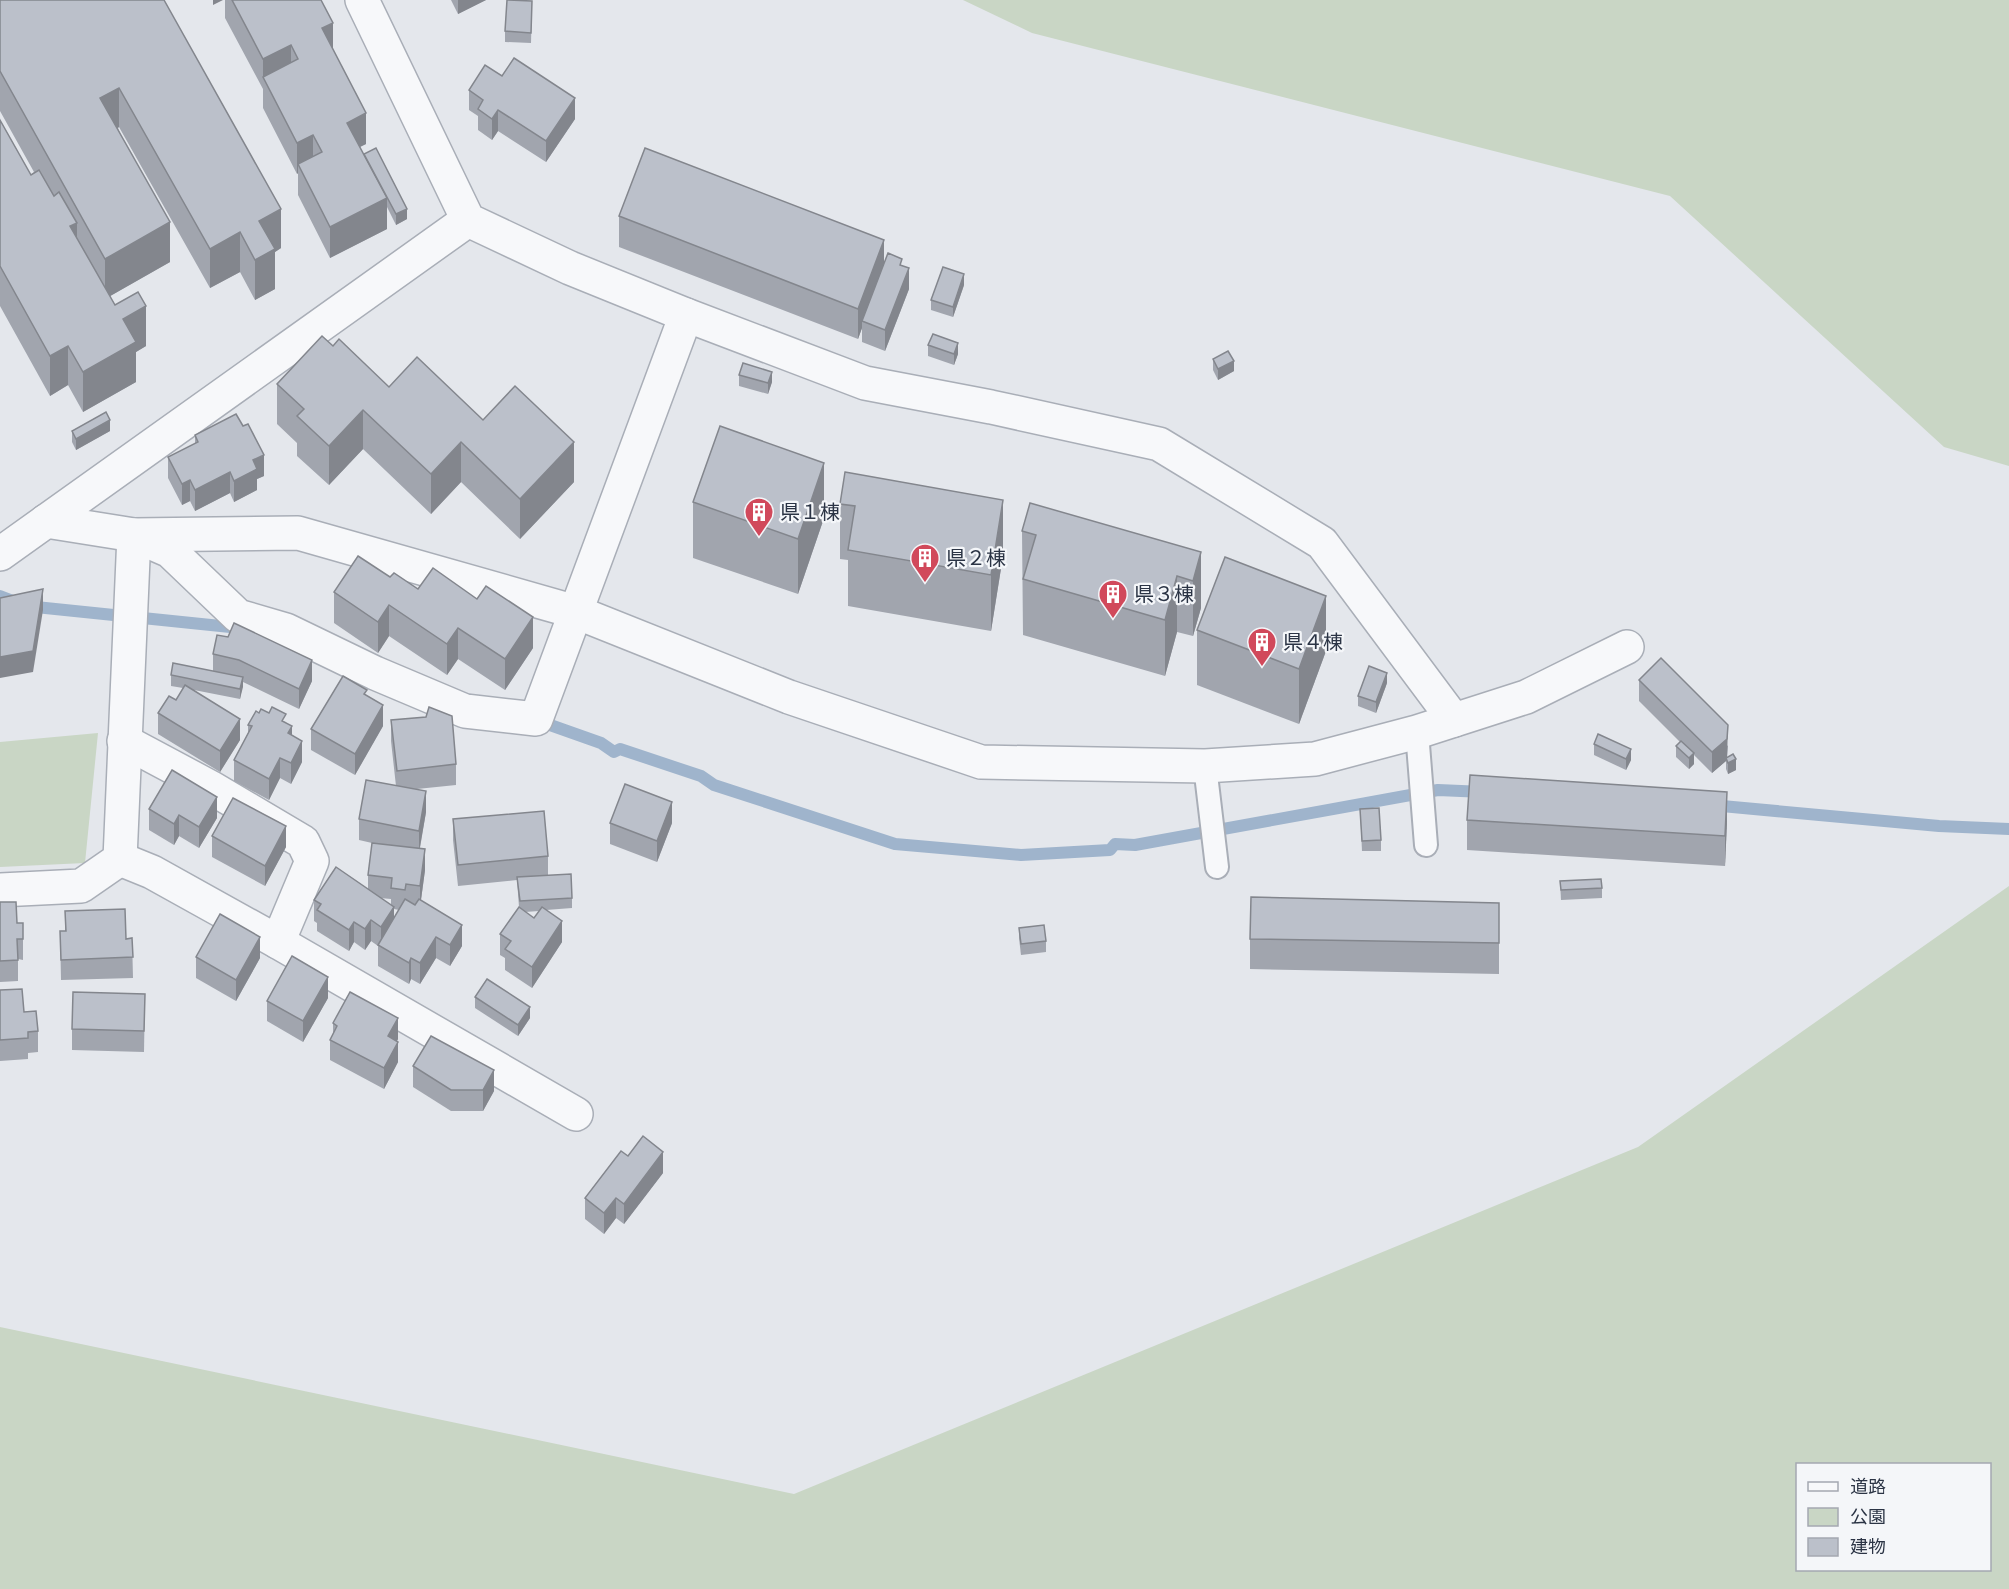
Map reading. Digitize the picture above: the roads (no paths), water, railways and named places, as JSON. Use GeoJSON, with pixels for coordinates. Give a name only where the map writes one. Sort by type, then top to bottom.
{"type":"FeatureCollection","features":[{"type":"Feature","properties":{"kind":"street"},"geometry":{"type":"LineString","coordinates":[[362,0],[468,220],[570,268],[686,315],[866,383],[991,406],[1159,444],[1322,543],[1454,720]]}},
{"type":"Feature","properties":{"kind":"street"},"geometry":{"type":"LineString","coordinates":[[2,546],[46,521],[468,220]]}},
{"type":"Feature","properties":{"kind":"street"},"geometry":{"type":"LineString","coordinates":[[134,535],[170,551],[238,616],[286,630],[375,673],[465,711],[536,719],[686,315]]}},
{"type":"Feature","properties":{"kind":"street"},"geometry":{"type":"LineString","coordinates":[[46,521],[134,535],[298,533],[576,612],[789,697],[981,762],[1205,766],[1315,759],[1417,732],[1526,697],[1627,647]]}},
{"type":"Feature","properties":{"kind":"street"},"geometry":{"type":"LineString","coordinates":[[120,860],[134,535]]}},
{"type":"Feature","properties":{"kind":"street"},"geometry":{"type":"LineString","coordinates":[[124,741],[210,787],[303,842],[312,861],[278,942]]}},
{"type":"Feature","properties":{"kind":"street"},"geometry":{"type":"LineString","coordinates":[[0,890],[81,886],[120,860]]}},
{"type":"Feature","properties":{"kind":"street"},"geometry":{"type":"LineString","coordinates":[[120,860],[152,872],[278,942],[576,1114]]}},
{"type":"Feature","properties":{"kind":"lane"},"geometry":{"type":"LineString","coordinates":[[1417,732],[1426,845]]}},
{"type":"Feature","properties":{"kind":"lane"},"geometry":{"type":"LineString","coordinates":[[1205,766],[1217,867]]}},
{"type":"Feature","properties":{"kind":"waterway"},"geometry":{"type":"LineString","coordinates":[[0,596],[26,606],[240,628]]}},
{"type":"Feature","properties":{"kind":"waterway"},"geometry":{"type":"LineString","coordinates":[[536,720],[601,743],[614,752],[620,749],[701,776],[714,785],[895,844],[1021,855],[1110,850],[1115,844],[1135,845],[1438,790],[1484,792]]}},
{"type":"Feature","properties":{"kind":"waterway"},"geometry":{"type":"LineString","coordinates":[[1711,805],[1939,826],[2009,829]]}},
{"type":"Feature","properties":{"kind":"place","name":"県１棟"},"geometry":{"type":"Point","coordinates":[759,538]}},
{"type":"Feature","properties":{"kind":"place","name":"県２棟"},"geometry":{"type":"Point","coordinates":[925,584]}},
{"type":"Feature","properties":{"kind":"place","name":"県３棟"},"geometry":{"type":"Point","coordinates":[1113,620]}},
{"type":"Feature","properties":{"kind":"place","name":"県４棟"},"geometry":{"type":"Point","coordinates":[1262,668]}}]}
